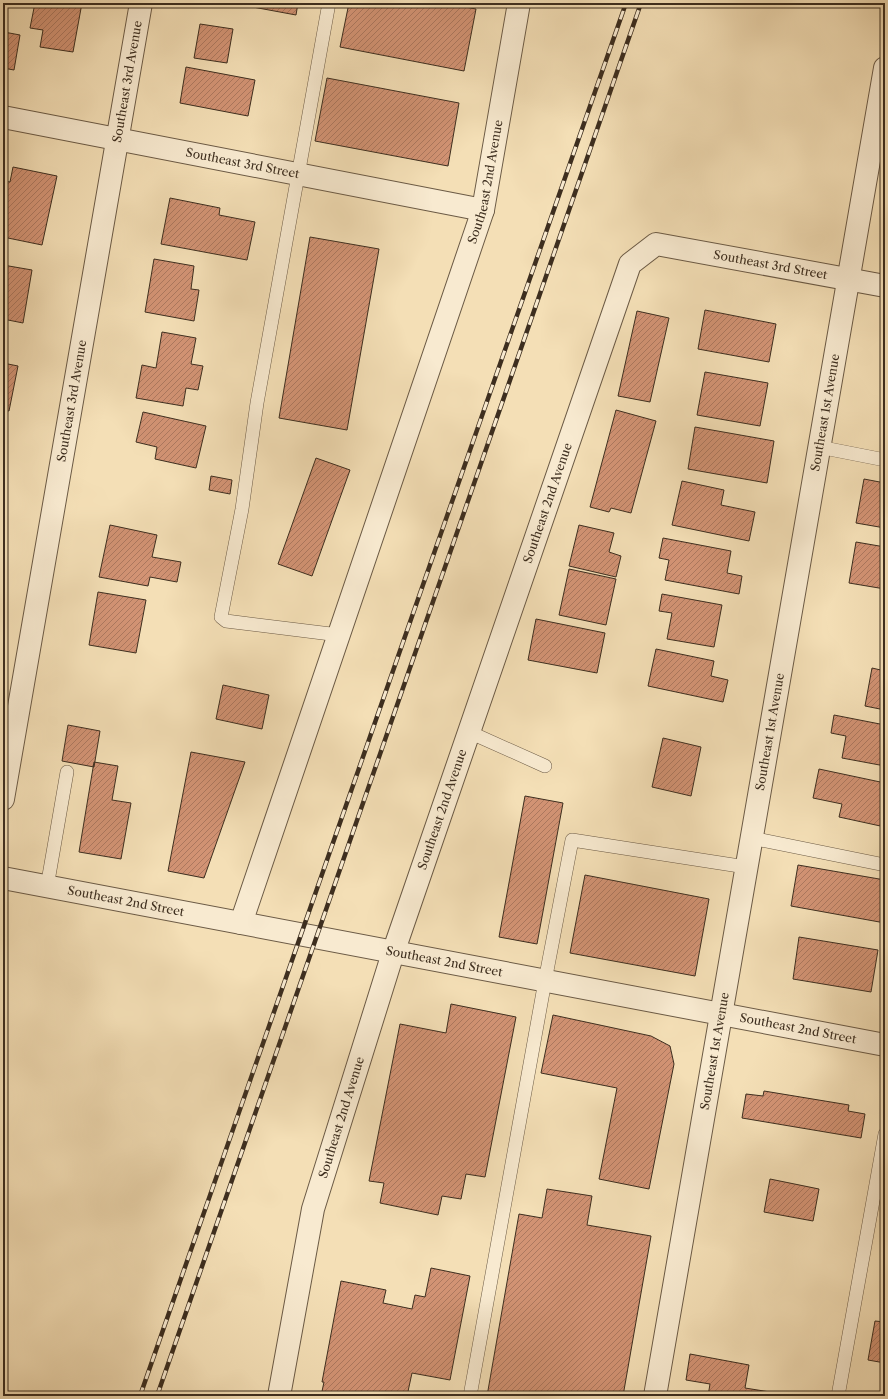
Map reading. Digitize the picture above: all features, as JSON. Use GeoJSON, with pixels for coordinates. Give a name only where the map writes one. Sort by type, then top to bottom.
{"type":"FeatureCollection","features":[{"type":"Feature","properties":{"kind":"street","name":"Southeast 3rd Avenue"},"geometry":{"type":"LineString","coordinates":[[3,799],[141,3]]}},
{"type":"Feature","properties":{"kind":"street","name":"Southeast 2nd Avenue"},"geometry":{"type":"LineString","coordinates":[[241,923],[483,210],[519,3]]}},
{"type":"Feature","properties":{"kind":"street","name":"Southeast 1st Avenue"},"geometry":{"type":"LineString","coordinates":[[654,1396],[885,68]]}},
{"type":"Feature","properties":{"kind":"street","name":"Southeast 3rd Street"},"geometry":{"type":"LineString","coordinates":[[3,117],[118,138],[483,210]]}},
{"type":"Feature","properties":{"kind":"street","name":"Southeast 3rd Street"},"geometry":{"type":"LineString","coordinates":[[656,244],[885,286]]}},
{"type":"Feature","properties":{"kind":"street","name":"Southeast 2nd Avenue"},"geometry":{"type":"LineString","coordinates":[[279,1396],[312,1209],[393,953],[630,264],[656,244]]}},
{"type":"Feature","properties":{"kind":"street","name":"Southeast 2nd Street"},"geometry":{"type":"LineString","coordinates":[[3,878],[885,1045]]}},
{"type":"Feature","properties":{"kind":"lane"},"geometry":{"type":"LineString","coordinates":[[329,3],[297,174],[257,403],[242,509],[221,617],[226,621],[338,635]]}},
{"type":"Feature","properties":{"kind":"lane"},"geometry":{"type":"LineString","coordinates":[[819,447],[885,460]]}},
{"type":"Feature","properties":{"kind":"lane"},"geometry":{"type":"LineString","coordinates":[[469,732],[546,766]]}},
{"type":"Feature","properties":{"kind":"lane"},"geometry":{"type":"LineString","coordinates":[[47,887],[67,772]]}},
{"type":"Feature","properties":{"kind":"lane"},"geometry":{"type":"LineString","coordinates":[[751,838],[885,865]]}},
{"type":"Feature","properties":{"kind":"lane"},"geometry":{"type":"LineString","coordinates":[[470,1396],[572,840],[746,867]]}},
{"type":"Feature","properties":{"kind":"lane"},"geometry":{"type":"LineString","coordinates":[[838,1396],[885,1134]]}},
{"type":"Feature","properties":{"kind":"building"},"geometry":{"type":"Polygon","coordinates":[[[35,3],[82,3],[73,52],[40,47],[43,30],[30,28],[35,3]]]}},
{"type":"Feature","properties":{"kind":"building"},"geometry":{"type":"Polygon","coordinates":[[[231,3],[298,3],[296,15],[231,3]]]}},
{"type":"Feature","properties":{"kind":"building"},"geometry":{"type":"Polygon","coordinates":[[[349,3],[444,3],[476,9],[464,71],[340,47],[349,3]]]}},
{"type":"Feature","properties":{"kind":"building"},"geometry":{"type":"Polygon","coordinates":[[[3,21],[6,21],[4,32],[20,35],[14,70],[3,68],[3,21]]]}},
{"type":"Feature","properties":{"kind":"building"},"geometry":{"type":"Polygon","coordinates":[[[200,24],[233,29],[227,63],[194,58],[200,24]]]}},
{"type":"Feature","properties":{"kind":"building"},"geometry":{"type":"Polygon","coordinates":[[[186,67],[255,80],[248,116],[180,103],[186,67]]]}},
{"type":"Feature","properties":{"kind":"building"},"geometry":{"type":"Polygon","coordinates":[[[327,78],[459,103],[448,166],[315,141],[327,78]]]}},
{"type":"Feature","properties":{"kind":"building"},"geometry":{"type":"Polygon","coordinates":[[[13,167],[57,176],[42,245],[3,237],[3,181],[10,182],[13,167]]]}},
{"type":"Feature","properties":{"kind":"building"},"geometry":{"type":"Polygon","coordinates":[[[170,198],[220,208],[219,215],[255,222],[247,260],[161,244],[170,198]]]}},
{"type":"Feature","properties":{"kind":"building"},"geometry":{"type":"Polygon","coordinates":[[[310,237],[379,249],[347,430],[279,418],[310,237]]]}},
{"type":"Feature","properties":{"kind":"building"},"geometry":{"type":"Polygon","coordinates":[[[154,259],[194,266],[191,289],[199,290],[194,321],[145,312],[154,259]]]}},
{"type":"Feature","properties":{"kind":"building"},"geometry":{"type":"Polygon","coordinates":[[[3,265],[32,270],[23,323],[3,319],[3,265]]]}},
{"type":"Feature","properties":{"kind":"building"},"geometry":{"type":"Polygon","coordinates":[[[705,310],[776,324],[769,362],[698,349],[705,310]]]}},
{"type":"Feature","properties":{"kind":"building"},"geometry":{"type":"Polygon","coordinates":[[[637,311],[669,318],[650,402],[618,396],[637,311]]]}},
{"type":"Feature","properties":{"kind":"building"},"geometry":{"type":"Polygon","coordinates":[[[162,332],[196,338],[191,364],[203,366],[198,390],[186,388],[183,406],[136,398],[142,365],[156,368],[162,332]]]}},
{"type":"Feature","properties":{"kind":"building"},"geometry":{"type":"Polygon","coordinates":[[[3,363],[18,366],[9,411],[3,410],[3,363]]]}},
{"type":"Feature","properties":{"kind":"building"},"geometry":{"type":"Polygon","coordinates":[[[705,372],[768,383],[760,426],[697,415],[705,372]]]}},
{"type":"Feature","properties":{"kind":"building"},"geometry":{"type":"Polygon","coordinates":[[[616,410],[656,421],[631,513],[611,508],[609,512],[590,507],[616,410]]]}},
{"type":"Feature","properties":{"kind":"building"},"geometry":{"type":"Polygon","coordinates":[[[143,412],[206,426],[196,468],[155,459],[157,447],[136,442],[143,412]]]}},
{"type":"Feature","properties":{"kind":"building"},"geometry":{"type":"Polygon","coordinates":[[[695,427],[774,441],[767,483],[688,469],[695,427]]]}},
{"type":"Feature","properties":{"kind":"building"},"geometry":{"type":"Polygon","coordinates":[[[316,458],[350,470],[312,576],[278,564],[316,458]]]}},
{"type":"Feature","properties":{"kind":"building"},"geometry":{"type":"Polygon","coordinates":[[[211,476],[232,480],[230,494],[209,490],[211,476]]]}},
{"type":"Feature","properties":{"kind":"building"},"geometry":{"type":"Polygon","coordinates":[[[864,479],[885,483],[885,528],[856,523],[864,479]]]}},
{"type":"Feature","properties":{"kind":"building"},"geometry":{"type":"Polygon","coordinates":[[[682,481],[724,490],[721,505],[755,512],[749,541],[672,525],[682,481]]]}},
{"type":"Feature","properties":{"kind":"building"},"geometry":{"type":"Polygon","coordinates":[[[110,525],[157,535],[152,557],[181,562],[177,582],[150,577],[148,586],[99,577],[110,525]]]}},
{"type":"Feature","properties":{"kind":"building"},"geometry":{"type":"Polygon","coordinates":[[[579,525],[614,533],[609,552],[621,556],[616,577],[569,566],[579,525]]]}},
{"type":"Feature","properties":{"kind":"building"},"geometry":{"type":"Polygon","coordinates":[[[663,538],[731,551],[727,573],[742,576],[739,594],[665,580],[669,560],[659,558],[663,538]]]}},
{"type":"Feature","properties":{"kind":"building"},"geometry":{"type":"Polygon","coordinates":[[[856,542],[885,547],[885,589],[849,583],[856,542]]]}},
{"type":"Feature","properties":{"kind":"building"},"geometry":{"type":"Polygon","coordinates":[[[569,569],[616,579],[606,625],[559,615],[569,569]]]}},
{"type":"Feature","properties":{"kind":"building"},"geometry":{"type":"Polygon","coordinates":[[[98,592],[146,600],[136,653],[89,645],[98,592]]]}},
{"type":"Feature","properties":{"kind":"building"},"geometry":{"type":"Polygon","coordinates":[[[662,594],[722,605],[714,647],[667,639],[672,613],[659,611],[662,594]]]}},
{"type":"Feature","properties":{"kind":"building"},"geometry":{"type":"Polygon","coordinates":[[[536,619],[605,633],[597,673],[528,660],[536,619]]]}},
{"type":"Feature","properties":{"kind":"building"},"geometry":{"type":"Polygon","coordinates":[[[656,649],[714,661],[711,676],[728,680],[723,702],[648,686],[656,649]]]}},
{"type":"Feature","properties":{"kind":"building"},"geometry":{"type":"Polygon","coordinates":[[[872,668],[885,671],[885,710],[865,706],[872,668]]]}},
{"type":"Feature","properties":{"kind":"building"},"geometry":{"type":"Polygon","coordinates":[[[223,685],[269,695],[262,729],[216,719],[223,685]]]}},
{"type":"Feature","properties":{"kind":"building"},"geometry":{"type":"Polygon","coordinates":[[[834,715],[885,725],[885,766],[842,758],[846,736],[831,733],[834,715]]]}},
{"type":"Feature","properties":{"kind":"building"},"geometry":{"type":"Polygon","coordinates":[[[68,725],[100,731],[94,767],[62,761],[68,725]]]}},
{"type":"Feature","properties":{"kind":"building"},"geometry":{"type":"Polygon","coordinates":[[[663,738],[701,747],[691,796],[652,787],[663,738]]]}},
{"type":"Feature","properties":{"kind":"building"},"geometry":{"type":"Polygon","coordinates":[[[191,752],[245,762],[204,878],[168,871],[191,752]]]}},
{"type":"Feature","properties":{"kind":"building"},"geometry":{"type":"Polygon","coordinates":[[[94,762],[118,766],[112,800],[131,803],[121,859],[79,852],[94,762]]]}},
{"type":"Feature","properties":{"kind":"building"},"geometry":{"type":"Polygon","coordinates":[[[819,769],[885,783],[885,827],[839,817],[842,804],[813,798],[819,769]]]}},
{"type":"Feature","properties":{"kind":"building"},"geometry":{"type":"Polygon","coordinates":[[[525,796],[563,803],[537,944],[499,937],[525,796]]]}},
{"type":"Feature","properties":{"kind":"building"},"geometry":{"type":"Polygon","coordinates":[[[798,865],[885,880],[885,923],[791,906],[798,865]]]}},
{"type":"Feature","properties":{"kind":"building"},"geometry":{"type":"Polygon","coordinates":[[[585,875],[709,899],[695,976],[570,953],[585,875]]]}},
{"type":"Feature","properties":{"kind":"building"},"geometry":{"type":"Polygon","coordinates":[[[799,937],[878,950],[871,992],[793,979],[799,937]]]}},
{"type":"Feature","properties":{"kind":"building"},"geometry":{"type":"Polygon","coordinates":[[[451,1004],[516,1017],[485,1177],[466,1174],[461,1199],[442,1196],[438,1215],[380,1203],[384,1183],[369,1181],[400,1024],[446,1033],[451,1004]]]}},
{"type":"Feature","properties":{"kind":"building"},"geometry":{"type":"Polygon","coordinates":[[[553,1015],[651,1036],[670,1046],[674,1064],[649,1189],[599,1179],[617,1088],[541,1073],[553,1015]]]}},
{"type":"Feature","properties":{"kind":"building"},"geometry":{"type":"Polygon","coordinates":[[[764,1091],[849,1105],[848,1111],[865,1114],[861,1138],[742,1118],[746,1094],[763,1096],[764,1091]]]}},
{"type":"Feature","properties":{"kind":"building"},"geometry":{"type":"Polygon","coordinates":[[[770,1179],[819,1189],[813,1221],[764,1212],[770,1179]]]}},
{"type":"Feature","properties":{"kind":"building"},"geometry":{"type":"Polygon","coordinates":[[[547,1189],[592,1196],[587,1225],[651,1236],[623,1396],[487,1396],[519,1214],[542,1218],[547,1189]]]}},
{"type":"Feature","properties":{"kind":"building"},"geometry":{"type":"Polygon","coordinates":[[[431,1268],[470,1276],[450,1380],[412,1373],[407,1396],[321,1396],[324,1382],[322,1382],[341,1281],[386,1290],[383,1303],[412,1309],[415,1295],[425,1297],[431,1268]]]}},
{"type":"Feature","properties":{"kind":"building"},"geometry":{"type":"Polygon","coordinates":[[[875,1321],[885,1322],[885,1363],[868,1360],[875,1321]]]}},
{"type":"Feature","properties":{"kind":"building"},"geometry":{"type":"Polygon","coordinates":[[[690,1354],[749,1365],[745,1388],[770,1392],[769,1396],[708,1396],[710,1384],[686,1380],[690,1354]]]}},
{"type":"Feature","properties":{"kind":"railway"},"geometry":{"type":"LineString","coordinates":[[140,1396],[626,3]]}},
{"type":"Feature","properties":{"kind":"railway"},"geometry":{"type":"LineString","coordinates":[[157,1396],[641,3]]}}]}
